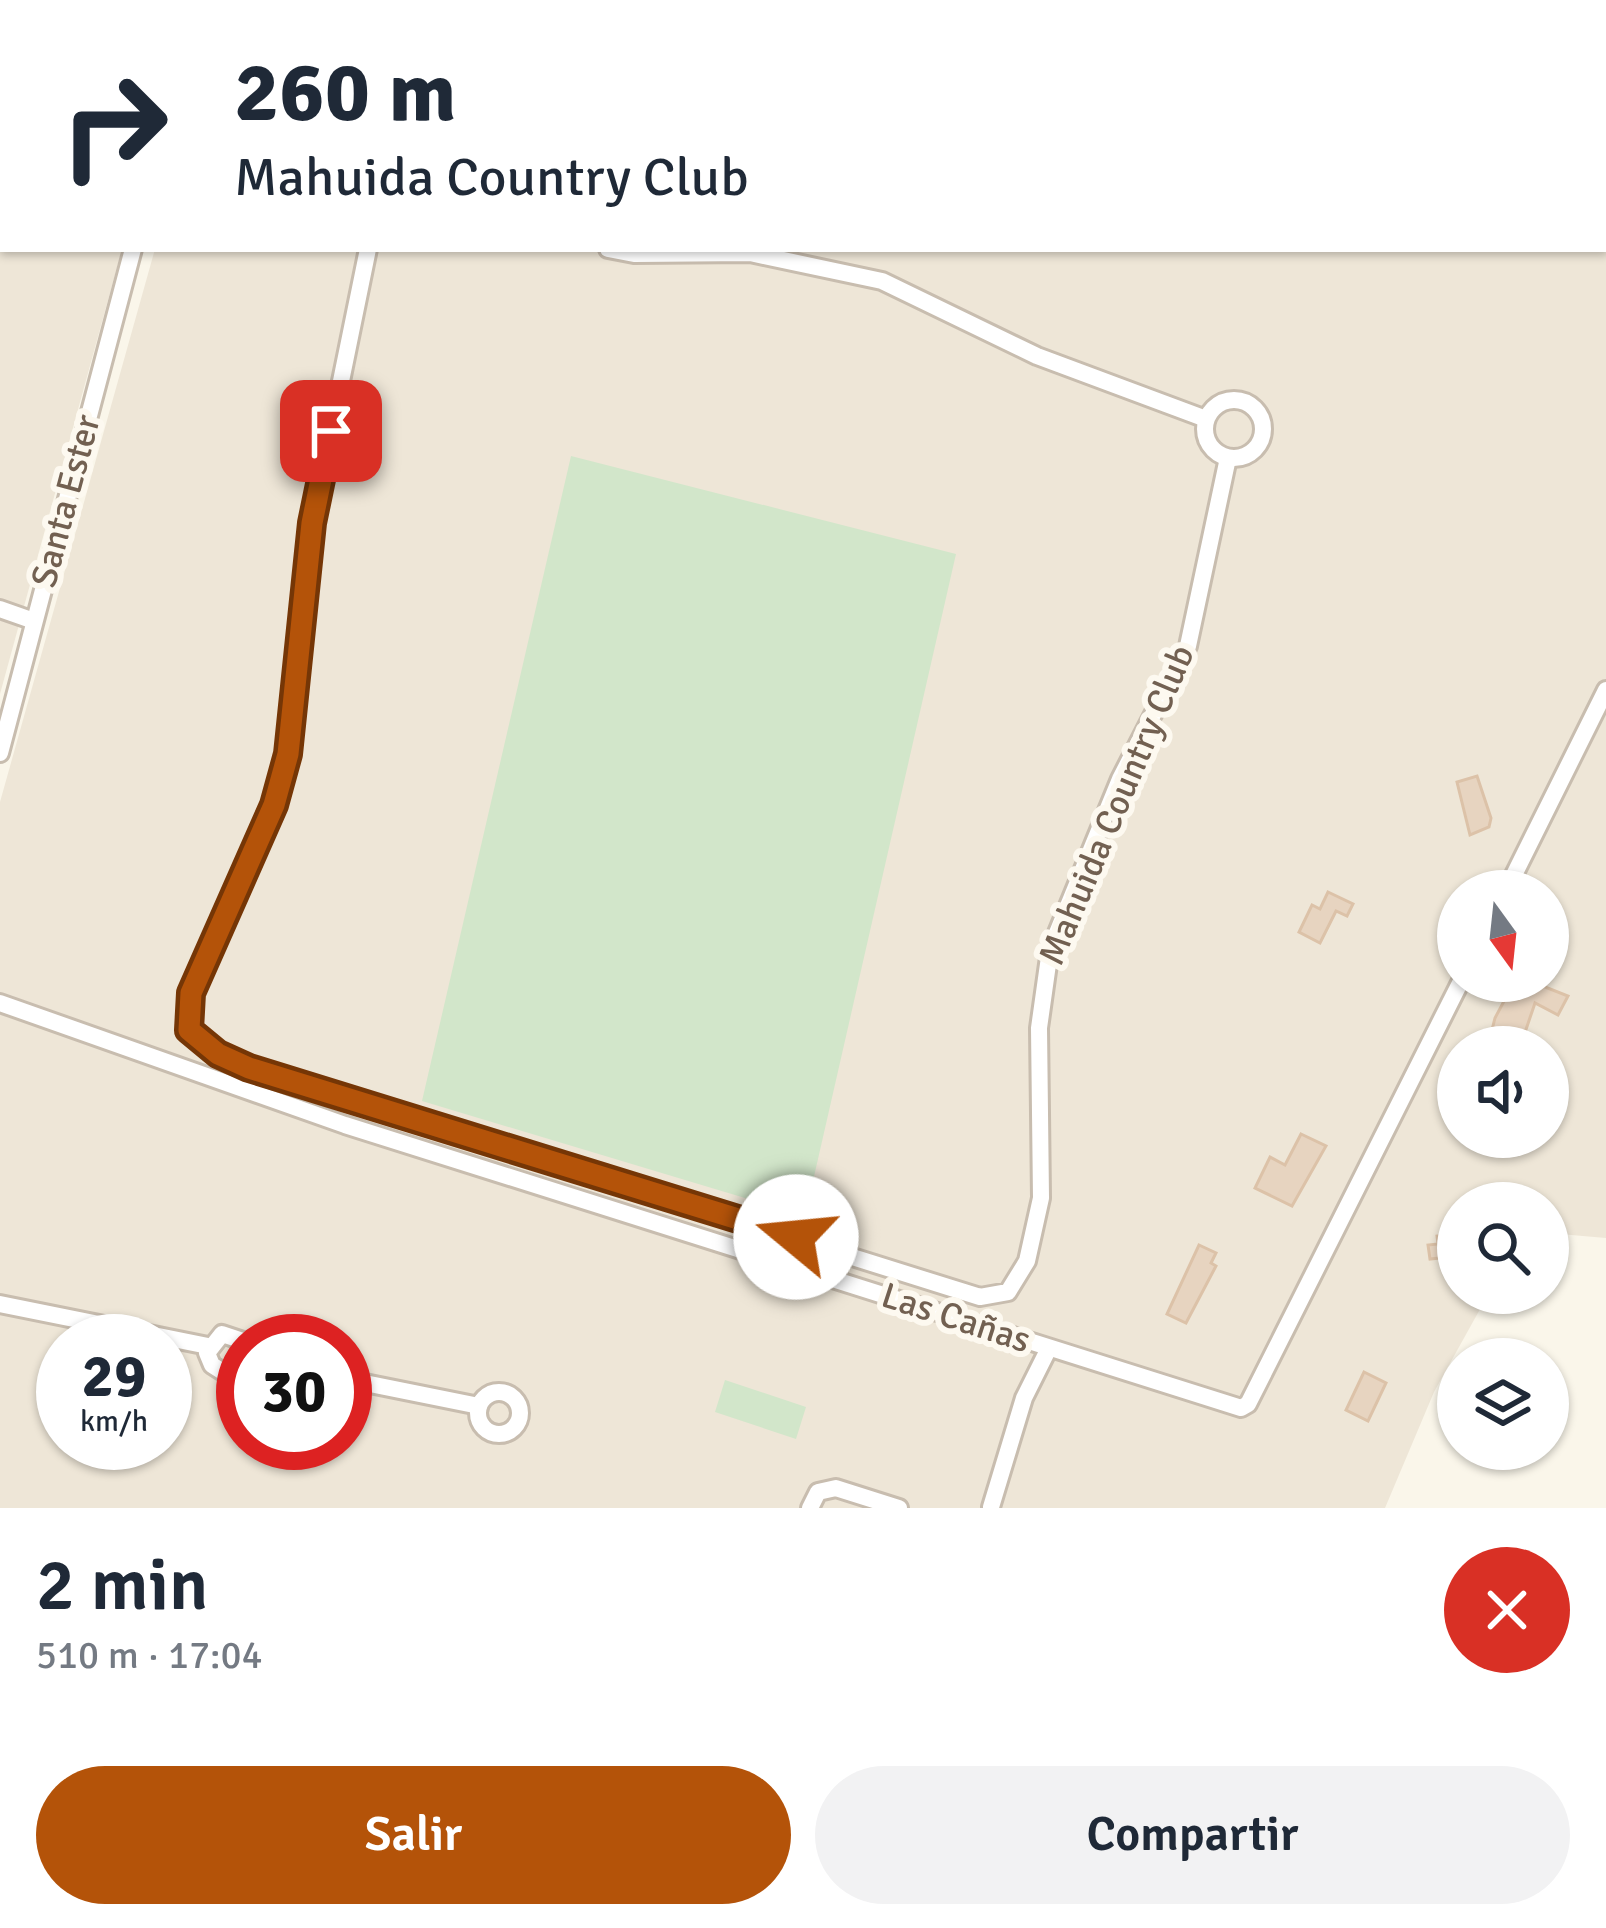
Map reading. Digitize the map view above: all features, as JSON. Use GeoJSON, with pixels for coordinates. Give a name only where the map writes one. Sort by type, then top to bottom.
{"type":"FeatureCollection","features":[{"type":"Feature","properties":{"kind":"street"},"geometry":{"type":"LineString","coordinates":[[1095,0],[1110,0]]}},
{"type":"Feature","properties":{"kind":"street","name":"Santa Ester"},"geometry":{"type":"LineString","coordinates":[[0,753],[132,252]]}},
{"type":"Feature","properties":{"kind":"street","name":"Mahuida Country Club"},"geometry":{"type":"LineString","coordinates":[[367,252],[312,523],[288,754],[274,805],[187,1008],[189,1030],[199,1042],[249,1068],[980,1297],[1008,1292],[1027,1261],[1040,1198],[1040,1028],[1050,950],[1120,779],[1188,646],[1228,458]]}},
{"type":"Feature","properties":{"kind":"street"},"geometry":{"type":"LineString","coordinates":[[705,252],[750,253],[882,280],[1037,356],[1206,419]]}},
{"type":"Feature","properties":{"kind":"street"},"geometry":{"type":"LineString","coordinates":[[1234,400],[1261,416],[1262,438],[1255,449],[1228,458],[1211,447],[1206,419],[1222,402],[1234,400]]}},
{"type":"Feature","properties":{"kind":"street"},"geometry":{"type":"LineString","coordinates":[[0,610],[34,621]]}},
{"type":"Feature","properties":{"kind":"street"},"geometry":{"type":"LineString","coordinates":[[1516,870],[1606,690]]}},
{"type":"Feature","properties":{"kind":"street","name":"Las Cañas"},"geometry":{"type":"LineString","coordinates":[[0,1003],[345,1125],[1241,1408],[1248,1404],[1450,1002]]}},
{"type":"Feature","properties":{"kind":"street"},"geometry":{"type":"LineString","coordinates":[[0,1304],[208,1346]]}},
{"type":"Feature","properties":{"kind":"street"},"geometry":{"type":"LineString","coordinates":[[216,1339],[208,1346],[208,1359],[216,1369]]}},
{"type":"Feature","properties":{"kind":"street"},"geometry":{"type":"LineString","coordinates":[[991,1508],[1024,1398],[1049,1348]]}},
{"type":"Feature","properties":{"kind":"street"},"geometry":{"type":"LineString","coordinates":[[372,1384],[479,1406]]}},
{"type":"Feature","properties":{"kind":"street"},"geometry":{"type":"LineString","coordinates":[[810,1508],[818,1492],[831,1487],[899,1508]]}},
{"type":"Feature","properties":{"kind":"shaded area"},"geometry":{"type":"Polygon","coordinates":[[[0,252],[121,252],[0,694],[0,252]]]}},
{"type":"Feature","properties":{"kind":"shaded area"},"geometry":{"type":"Polygon","coordinates":[[[154,252],[1606,252],[1606,1238],[1569,1235],[1569,1182],[1437,1182],[1437,1314],[1477,1314],[1464,1338],[1437,1338],[1437,1387],[1385,1508],[0,1508],[0,802],[154,252]]]}},
{"type":"Feature","properties":{"kind":"green space"},"geometry":{"type":"Polygon","coordinates":[[[571,456],[956,554],[805,1216],[422,1101],[571,456]]]}},
{"type":"Feature","properties":{"kind":"green space"},"geometry":{"type":"Polygon","coordinates":[[[725,1380],[806,1407],[796,1439],[715,1412],[725,1380]]]}},
{"type":"Feature","properties":{"kind":"building"},"geometry":{"type":"Polygon","coordinates":[[[1477,776],[1491,818],[1489,827],[1470,835],[1457,782],[1477,776]]]}},
{"type":"Feature","properties":{"kind":"building"},"geometry":{"type":"Polygon","coordinates":[[[1328,892],[1353,904],[1347,916],[1336,911],[1320,943],[1299,932],[1312,905],[1320,909],[1328,892]]]}},
{"type":"Feature","properties":{"kind":"building"},"geometry":{"type":"Polygon","coordinates":[[[1504,1002],[1565,1002],[1558,1015],[1535,1003],[1527,1026],[1493,1026],[1504,1002]]]}},
{"type":"Feature","properties":{"kind":"building"},"geometry":{"type":"Polygon","coordinates":[[[1301,1134],[1326,1146],[1292,1206],[1255,1188],[1270,1157],[1285,1165],[1301,1134]]]}},
{"type":"Feature","properties":{"kind":"building"},"geometry":{"type":"Polygon","coordinates":[[[1437,1244],[1437,1258],[1430,1259],[1428,1245],[1437,1244]]]}},
{"type":"Feature","properties":{"kind":"building"},"geometry":{"type":"Polygon","coordinates":[[[1199,1245],[1216,1253],[1211,1263],[1216,1266],[1186,1323],[1167,1314],[1199,1245]]]}},
{"type":"Feature","properties":{"kind":"building"},"geometry":{"type":"Polygon","coordinates":[[[1364,1372],[1386,1383],[1368,1421],[1346,1410],[1364,1372]]]}},
{"type":"Feature","properties":{"kind":"route"},"geometry":{"type":"LineString","coordinates":[[331,431],[312,523],[288,754],[274,805],[191,993],[186,1015],[189,1030],[199,1042],[249,1068],[796,1237]]}}]}
